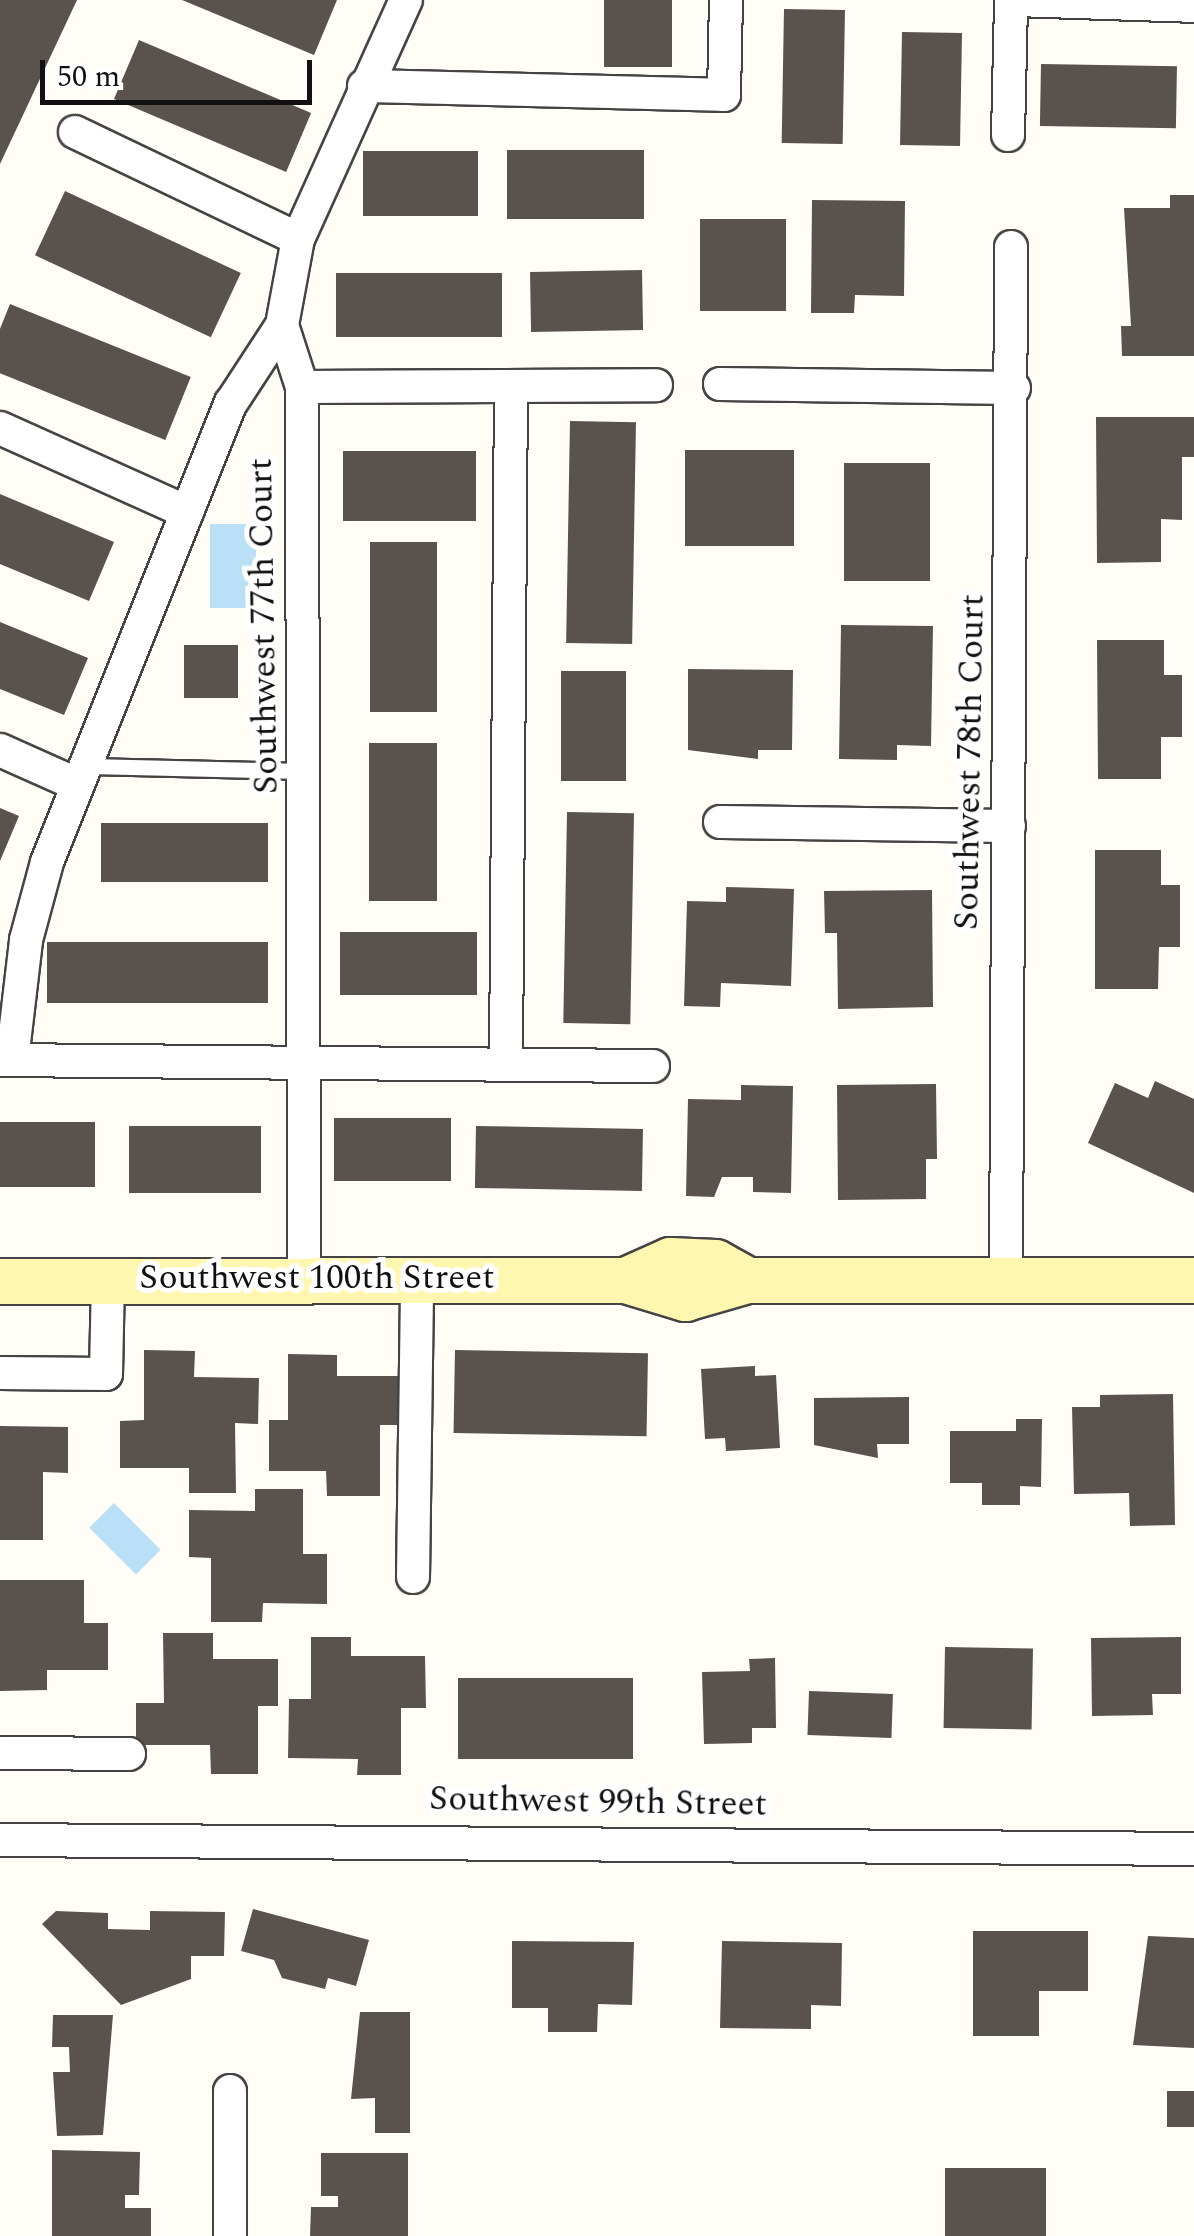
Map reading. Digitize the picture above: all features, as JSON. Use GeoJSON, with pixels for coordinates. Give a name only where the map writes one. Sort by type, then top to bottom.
{"type":"FeatureCollection","features":[{"type":"Feature","properties":{"kind":"street","name":"Southwest 77th Court"},"geometry":{"type":"LineString","coordinates":[[304,1278],[307,1060],[302,387],[282,325],[298,240],[364,86],[406,0]]}},
{"type":"Feature","properties":{"kind":"street"},"geometry":{"type":"LineString","coordinates":[[364,86],[724,94],[726,0]]}},
{"type":"Feature","properties":{"kind":"street"},"geometry":{"type":"LineString","coordinates":[[1008,135],[1014,0],[1194,6]]}},
{"type":"Feature","properties":{"kind":"street"},"geometry":{"type":"LineString","coordinates":[[75,132],[298,240]]}},
{"type":"Feature","properties":{"kind":"street","name":"Southwest 78th Court"},"geometry":{"type":"LineString","coordinates":[[1006,1278],[1012,247]]}},
{"type":"Feature","properties":{"kind":"street"},"geometry":{"type":"LineString","coordinates":[[282,325],[231,403],[80,775],[26,940],[6,1060],[652,1066]]}},
{"type":"Feature","properties":{"kind":"street"},"geometry":{"type":"LineString","coordinates":[[720,384],[1014,388]]}},
{"type":"Feature","properties":{"kind":"street"},"geometry":{"type":"LineString","coordinates":[[302,387],[656,385]]}},
{"type":"Feature","properties":{"kind":"street"},"geometry":{"type":"LineString","coordinates":[[506,1064],[511,386]]}},
{"type":"Feature","properties":{"kind":"street"},"geometry":{"type":"LineString","coordinates":[[0,428],[186,512]]}},
{"type":"Feature","properties":{"kind":"street"},"geometry":{"type":"LineString","coordinates":[[0,750],[80,775]]}},
{"type":"Feature","properties":{"kind":"street"},"geometry":{"type":"LineString","coordinates":[[720,822],[1009,826]]}},
{"type":"Feature","properties":{"kind":"street","name":"Southwest 100th Street"},"geometry":{"type":"LineString","coordinates":[[3,1275],[625,1280],[685,1298],[746,1280],[1194,1280]]}},
{"type":"Feature","properties":{"kind":"street"},"geometry":{"type":"LineString","coordinates":[[0,1373],[106,1374],[108,1277]]}},
{"type":"Feature","properties":{"kind":"street"},"geometry":{"type":"LineString","coordinates":[[413,1577],[416,1278]]}},
{"type":"Feature","properties":{"kind":"street"},"geometry":{"type":"LineString","coordinates":[[0,1753],[129,1754]]}},
{"type":"Feature","properties":{"kind":"street","name":"Southwest 99th Street"},"geometry":{"type":"LineString","coordinates":[[0,1840],[1194,1850]]}},
{"type":"Feature","properties":{"kind":"street"},"geometry":{"type":"LineString","coordinates":[[230,2091],[230,2236]]}},
{"type":"Feature","properties":{"kind":"lane"},"geometry":{"type":"LineString","coordinates":[[80,775],[306,771]]}},
{"type":"Feature","properties":{"kind":"water"},"geometry":{"type":"Polygon","coordinates":[[[210,524],[256,524],[256,608],[210,608],[210,524]]]}},
{"type":"Feature","properties":{"kind":"water"},"geometry":{"type":"Polygon","coordinates":[[[114,1503],[161,1550],[136,1574],[89,1528],[114,1503]]]}},
{"type":"Feature","properties":{"kind":"building"},"geometry":{"type":"Polygon","coordinates":[[[0,0],[77,0],[0,164],[0,0]]]}},
{"type":"Feature","properties":{"kind":"building"},"geometry":{"type":"Polygon","coordinates":[[[182,0],[337,0],[314,55],[182,0]]]}},
{"type":"Feature","properties":{"kind":"building"},"geometry":{"type":"Polygon","coordinates":[[[604,0],[672,0],[672,67],[604,67],[604,0]]]}},
{"type":"Feature","properties":{"kind":"building"},"geometry":{"type":"Polygon","coordinates":[[[784,9],[845,10],[843,144],[782,143],[784,9]]]}},
{"type":"Feature","properties":{"kind":"building"},"geometry":{"type":"Polygon","coordinates":[[[902,32],[962,33],[960,146],[900,145],[902,32]]]}},
{"type":"Feature","properties":{"kind":"building"},"geometry":{"type":"Polygon","coordinates":[[[139,40],[311,113],[286,172],[114,99],[139,40]]]}},
{"type":"Feature","properties":{"kind":"building"},"geometry":{"type":"Polygon","coordinates":[[[1041,64],[1177,66],[1176,128],[1040,126],[1041,64]]]}},
{"type":"Feature","properties":{"kind":"building"},"geometry":{"type":"Polygon","coordinates":[[[507,150],[644,150],[644,219],[507,219],[507,150]]]}},
{"type":"Feature","properties":{"kind":"building"},"geometry":{"type":"Polygon","coordinates":[[[363,151],[478,151],[478,216],[363,216],[363,151]]]}},
{"type":"Feature","properties":{"kind":"building"},"geometry":{"type":"Polygon","coordinates":[[[65,191],[241,273],[211,337],[35,255],[65,191]]]}},
{"type":"Feature","properties":{"kind":"building"},"geometry":{"type":"Polygon","coordinates":[[[1170,195],[1194,195],[1194,356],[1122,356],[1121,326],[1131,326],[1124,208],[1170,208],[1170,195]]]}},
{"type":"Feature","properties":{"kind":"building"},"geometry":{"type":"Polygon","coordinates":[[[812,200],[905,201],[904,296],[855,295],[854,313],[811,313],[812,200]]]}},
{"type":"Feature","properties":{"kind":"building"},"geometry":{"type":"Polygon","coordinates":[[[700,219],[786,219],[786,311],[700,311],[700,219]]]}},
{"type":"Feature","properties":{"kind":"building"},"geometry":{"type":"Polygon","coordinates":[[[642,270],[643,330],[531,332],[530,272],[642,270]]]}},
{"type":"Feature","properties":{"kind":"building"},"geometry":{"type":"Polygon","coordinates":[[[336,273],[502,273],[502,337],[336,337],[336,273]]]}},
{"type":"Feature","properties":{"kind":"building"},"geometry":{"type":"Polygon","coordinates":[[[10,304],[191,377],[165,440],[0,373],[0,329],[10,304]]]}},
{"type":"Feature","properties":{"kind":"building"},"geometry":{"type":"Polygon","coordinates":[[[1096,417],[1194,417],[1194,457],[1182,457],[1182,520],[1161,519],[1161,562],[1097,563],[1096,417]]]}},
{"type":"Feature","properties":{"kind":"building"},"geometry":{"type":"Polygon","coordinates":[[[570,421],[636,422],[632,644],[566,643],[570,421]]]}},
{"type":"Feature","properties":{"kind":"building"},"geometry":{"type":"Polygon","coordinates":[[[685,450],[794,450],[794,546],[685,546],[685,450]]]}},
{"type":"Feature","properties":{"kind":"building"},"geometry":{"type":"Polygon","coordinates":[[[343,451],[476,451],[476,521],[343,521],[343,451]]]}},
{"type":"Feature","properties":{"kind":"building"},"geometry":{"type":"Polygon","coordinates":[[[844,463],[930,463],[930,581],[844,581],[844,463]]]}},
{"type":"Feature","properties":{"kind":"building"},"geometry":{"type":"Polygon","coordinates":[[[0,494],[114,542],[89,601],[0,564],[0,494]]]}},
{"type":"Feature","properties":{"kind":"building"},"geometry":{"type":"Polygon","coordinates":[[[370,542],[437,542],[437,712],[370,712],[370,542]]]}},
{"type":"Feature","properties":{"kind":"building"},"geometry":{"type":"Polygon","coordinates":[[[0,622],[88,658],[64,715],[0,689],[0,622]]]}},
{"type":"Feature","properties":{"kind":"building"},"geometry":{"type":"Polygon","coordinates":[[[841,625],[933,626],[931,746],[897,745],[897,760],[839,759],[841,625]]]}},
{"type":"Feature","properties":{"kind":"building"},"geometry":{"type":"Polygon","coordinates":[[[1097,640],[1164,640],[1164,675],[1182,675],[1182,737],[1161,737],[1161,779],[1098,779],[1097,640]]]}},
{"type":"Feature","properties":{"kind":"building"},"geometry":{"type":"Polygon","coordinates":[[[184,645],[238,645],[238,698],[184,698],[184,645]]]}},
{"type":"Feature","properties":{"kind":"building"},"geometry":{"type":"Polygon","coordinates":[[[688,669],[793,670],[792,750],[758,750],[758,759],[688,750],[688,669]]]}},
{"type":"Feature","properties":{"kind":"building"},"geometry":{"type":"Polygon","coordinates":[[[561,671],[626,671],[626,781],[561,781],[561,671]]]}},
{"type":"Feature","properties":{"kind":"building"},"geometry":{"type":"Polygon","coordinates":[[[369,743],[437,743],[437,901],[369,901],[369,743]]]}},
{"type":"Feature","properties":{"kind":"building"},"geometry":{"type":"Polygon","coordinates":[[[0,808],[19,816],[0,861],[0,808]]]}},
{"type":"Feature","properties":{"kind":"building"},"geometry":{"type":"Polygon","coordinates":[[[567,812],[634,813],[630,1024],[563,1023],[567,812]]]}},
{"type":"Feature","properties":{"kind":"building"},"geometry":{"type":"Polygon","coordinates":[[[101,823],[268,823],[268,882],[101,882],[101,823]]]}},
{"type":"Feature","properties":{"kind":"building"},"geometry":{"type":"Polygon","coordinates":[[[1095,850],[1161,850],[1161,885],[1180,885],[1180,947],[1159,947],[1158,989],[1095,989],[1095,850]]]}},
{"type":"Feature","properties":{"kind":"building"},"geometry":{"type":"Polygon","coordinates":[[[726,887],[794,889],[791,986],[721,983],[720,1007],[684,1006],[687,901],[726,902],[726,887]]]}},
{"type":"Feature","properties":{"kind":"building"},"geometry":{"type":"Polygon","coordinates":[[[932,890],[933,1007],[838,1009],[837,933],[825,933],[824,891],[932,890]]]}},
{"type":"Feature","properties":{"kind":"building"},"geometry":{"type":"Polygon","coordinates":[[[340,932],[477,932],[477,995],[340,995],[340,932]]]}},
{"type":"Feature","properties":{"kind":"building"},"geometry":{"type":"Polygon","coordinates":[[[47,942],[268,942],[268,1003],[47,1003],[47,942]]]}},
{"type":"Feature","properties":{"kind":"building"},"geometry":{"type":"Polygon","coordinates":[[[1155,1081],[1194,1099],[1194,1193],[1088,1143],[1115,1083],[1148,1098],[1155,1081]]]}},
{"type":"Feature","properties":{"kind":"building"},"geometry":{"type":"Polygon","coordinates":[[[936,1084],[937,1159],[926,1159],[926,1199],[838,1200],[837,1085],[936,1084]]]}},
{"type":"Feature","properties":{"kind":"building"},"geometry":{"type":"Polygon","coordinates":[[[741,1085],[793,1086],[791,1193],[753,1192],[753,1177],[722,1177],[714,1197],[686,1196],[688,1099],[741,1100],[741,1085]]]}},
{"type":"Feature","properties":{"kind":"building"},"geometry":{"type":"Polygon","coordinates":[[[334,1118],[451,1118],[451,1181],[334,1181],[334,1118]]]}},
{"type":"Feature","properties":{"kind":"building"},"geometry":{"type":"Polygon","coordinates":[[[0,1122],[95,1122],[95,1187],[0,1187],[0,1122]]]}},
{"type":"Feature","properties":{"kind":"building"},"geometry":{"type":"Polygon","coordinates":[[[129,1126],[261,1126],[261,1193],[129,1193],[129,1126]]]}},
{"type":"Feature","properties":{"kind":"building"},"geometry":{"type":"Polygon","coordinates":[[[476,1126],[643,1129],[642,1191],[475,1188],[476,1126]]]}},
{"type":"Feature","properties":{"kind":"building"},"geometry":{"type":"Polygon","coordinates":[[[144,1350],[195,1351],[194,1377],[259,1378],[258,1424],[235,1423],[236,1493],[189,1493],[189,1468],[120,1468],[120,1421],[144,1420],[144,1350]]]}},
{"type":"Feature","properties":{"kind":"building"},"geometry":{"type":"Polygon","coordinates":[[[455,1350],[648,1353],[647,1436],[454,1433],[455,1350]]]}},
{"type":"Feature","properties":{"kind":"building"},"geometry":{"type":"Polygon","coordinates":[[[288,1354],[337,1355],[337,1376],[403,1376],[403,1425],[380,1425],[380,1496],[327,1496],[326,1471],[269,1471],[269,1420],[288,1420],[288,1354]]]}},
{"type":"Feature","properties":{"kind":"building"},"geometry":{"type":"Polygon","coordinates":[[[755,1366],[755,1376],[776,1375],[780,1448],[726,1451],[725,1438],[705,1439],[701,1369],[755,1366]]]}},
{"type":"Feature","properties":{"kind":"building"},"geometry":{"type":"Polygon","coordinates":[[[1173,1394],[1175,1525],[1130,1526],[1129,1493],[1074,1494],[1072,1407],[1100,1407],[1100,1395],[1173,1394]]]}},
{"type":"Feature","properties":{"kind":"building"},"geometry":{"type":"Polygon","coordinates":[[[909,1397],[909,1444],[877,1444],[878,1458],[814,1445],[814,1398],[909,1397]]]}},
{"type":"Feature","properties":{"kind":"building"},"geometry":{"type":"Polygon","coordinates":[[[1016,1419],[1042,1419],[1041,1487],[1020,1486],[1020,1505],[982,1505],[982,1483],[950,1483],[950,1431],[1016,1431],[1016,1419]]]}},
{"type":"Feature","properties":{"kind":"building"},"geometry":{"type":"Polygon","coordinates":[[[0,1426],[68,1427],[68,1473],[43,1472],[43,1540],[0,1540],[0,1426]]]}},
{"type":"Feature","properties":{"kind":"building"},"geometry":{"type":"Polygon","coordinates":[[[255,1489],[303,1489],[303,1554],[327,1554],[327,1604],[263,1603],[262,1622],[211,1622],[211,1558],[189,1557],[189,1510],[255,1511],[255,1489]]]}},
{"type":"Feature","properties":{"kind":"building"},"geometry":{"type":"Polygon","coordinates":[[[0,1580],[84,1580],[84,1623],[108,1623],[108,1670],[47,1670],[47,1690],[0,1691],[0,1580]]]}},
{"type":"Feature","properties":{"kind":"building"},"geometry":{"type":"Polygon","coordinates":[[[163,1633],[213,1633],[213,1659],[278,1659],[278,1706],[258,1706],[258,1774],[211,1774],[210,1745],[136,1745],[136,1703],[164,1703],[163,1633]]]}},
{"type":"Feature","properties":{"kind":"building"},"geometry":{"type":"Polygon","coordinates":[[[311,1637],[351,1637],[351,1656],[425,1656],[426,1708],[401,1708],[401,1775],[357,1775],[358,1759],[288,1758],[289,1699],[311,1699],[311,1637]]]}},
{"type":"Feature","properties":{"kind":"building"},"geometry":{"type":"Polygon","coordinates":[[[1181,1637],[1181,1694],[1152,1694],[1153,1715],[1092,1716],[1091,1638],[1181,1637]]]}},
{"type":"Feature","properties":{"kind":"building"},"geometry":{"type":"Polygon","coordinates":[[[945,1647],[1033,1649],[1032,1730],[944,1728],[945,1647]]]}},
{"type":"Feature","properties":{"kind":"building"},"geometry":{"type":"Polygon","coordinates":[[[775,1658],[776,1728],[752,1728],[752,1743],[704,1744],[702,1672],[750,1671],[749,1659],[775,1658]]]}},
{"type":"Feature","properties":{"kind":"building"},"geometry":{"type":"Polygon","coordinates":[[[458,1678],[633,1678],[633,1759],[458,1759],[458,1678]]]}},
{"type":"Feature","properties":{"kind":"building"},"geometry":{"type":"Polygon","coordinates":[[[809,1691],[893,1694],[891,1738],[807,1735],[809,1691]]]}},
{"type":"Feature","properties":{"kind":"building"},"geometry":{"type":"Polygon","coordinates":[[[253,1909],[369,1940],[356,1986],[328,1978],[325,1989],[282,1978],[274,1960],[241,1951],[253,1909]]]}},
{"type":"Feature","properties":{"kind":"building"},"geometry":{"type":"Polygon","coordinates":[[[56,1911],[108,1913],[108,1929],[150,1930],[150,1911],[225,1912],[224,1956],[191,1956],[191,1979],[121,2005],[42,1924],[56,1911]]]}},
{"type":"Feature","properties":{"kind":"building"},"geometry":{"type":"Polygon","coordinates":[[[973,1931],[1088,1931],[1088,1991],[1039,1991],[1039,2036],[973,2036],[973,1931]]]}},
{"type":"Feature","properties":{"kind":"building"},"geometry":{"type":"Polygon","coordinates":[[[1148,1936],[1194,1938],[1194,2048],[1133,2045],[1148,1936]]]}},
{"type":"Feature","properties":{"kind":"building"},"geometry":{"type":"Polygon","coordinates":[[[512,1941],[634,1942],[632,2005],[598,2004],[597,2032],[548,2032],[548,2008],[512,2008],[512,1941]]]}},
{"type":"Feature","properties":{"kind":"building"},"geometry":{"type":"Polygon","coordinates":[[[722,1941],[842,1943],[841,2006],[811,2005],[811,2029],[720,2028],[722,1941]]]}},
{"type":"Feature","properties":{"kind":"building"},"geometry":{"type":"Polygon","coordinates":[[[360,2012],[410,2012],[410,2133],[375,2133],[375,2098],[351,2099],[360,2012]]]}},
{"type":"Feature","properties":{"kind":"building"},"geometry":{"type":"Polygon","coordinates":[[[53,2015],[113,2015],[103,2135],[57,2136],[53,2072],[70,2072],[69,2047],[52,2047],[53,2015]]]}},
{"type":"Feature","properties":{"kind":"building"},"geometry":{"type":"Polygon","coordinates":[[[1167,2091],[1194,2091],[1194,2127],[1167,2127],[1167,2091]]]}},
{"type":"Feature","properties":{"kind":"building"},"geometry":{"type":"Polygon","coordinates":[[[52,2150],[140,2152],[139,2195],[125,2195],[125,2208],[151,2208],[151,2236],[52,2236],[52,2150]]]}},
{"type":"Feature","properties":{"kind":"building"},"geometry":{"type":"Polygon","coordinates":[[[321,2153],[408,2153],[408,2236],[310,2236],[311,2207],[338,2207],[338,2196],[321,2196],[321,2153]]]}},
{"type":"Feature","properties":{"kind":"building"},"geometry":{"type":"Polygon","coordinates":[[[945,2168],[1046,2168],[1046,2236],[945,2236],[945,2168]]]}}]}
